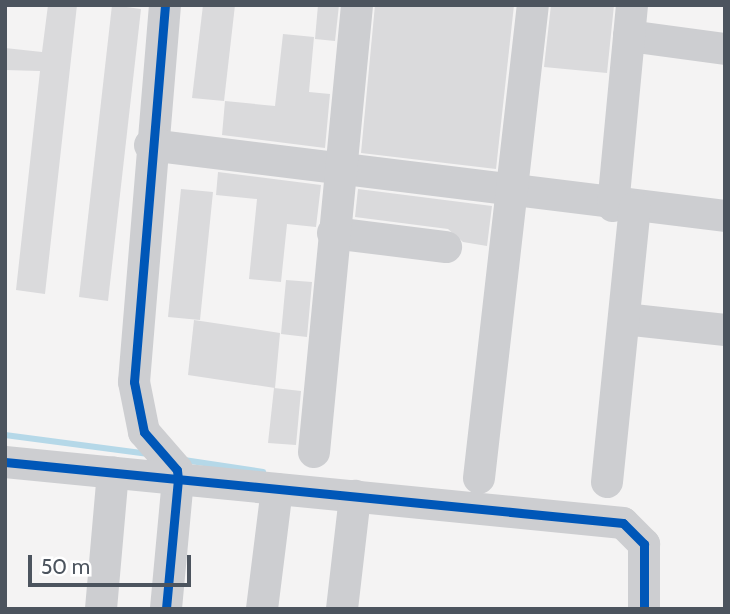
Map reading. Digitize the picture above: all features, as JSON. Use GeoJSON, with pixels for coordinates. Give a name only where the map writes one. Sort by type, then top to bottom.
{"type":"FeatureCollection","features":[{"type":"Feature","properties":{"kind":"street"},"geometry":{"type":"LineString","coordinates":[[165,5],[150,145],[134,382],[144,432],[177,474],[166,609]]}},
{"type":"Feature","properties":{"kind":"street"},"geometry":{"type":"LineString","coordinates":[[314,452],[339,168],[357,5]]}},
{"type":"Feature","properties":{"kind":"street"},"geometry":{"type":"LineString","coordinates":[[478,478],[534,5]]}},
{"type":"Feature","properties":{"kind":"street"},"geometry":{"type":"LineString","coordinates":[[607,482],[624,319],[624,206],[632,5]]}},
{"type":"Feature","properties":{"kind":"street"},"geometry":{"type":"LineString","coordinates":[[629,36],[725,49]]}},
{"type":"Feature","properties":{"kind":"street"},"geometry":{"type":"LineString","coordinates":[[150,145],[514,189],[624,206],[725,216]]}},
{"type":"Feature","properties":{"kind":"street"},"geometry":{"type":"LineString","coordinates":[[334,233],[446,247]]}},
{"type":"Feature","properties":{"kind":"street"},"geometry":{"type":"LineString","coordinates":[[624,319],[725,330]]}},
{"type":"Feature","properties":{"kind":"street"},"geometry":{"type":"LineString","coordinates":[[5,462],[113,473],[177,474],[277,489],[623,523],[644,544],[644,609]]}},
{"type":"Feature","properties":{"kind":"street"},"geometry":{"type":"LineString","coordinates":[[101,609],[113,473]]}},
{"type":"Feature","properties":{"kind":"street"},"geometry":{"type":"LineString","coordinates":[[262,609],[277,489]]}},
{"type":"Feature","properties":{"kind":"street"},"geometry":{"type":"LineString","coordinates":[[342,609],[355,496]]}},
{"type":"Feature","properties":{"kind":"building"},"geometry":{"type":"Polygon","coordinates":[[[48,5],[77,5],[45,294],[16,290],[40,71],[5,70],[5,48],[42,52],[48,5]]]}},
{"type":"Feature","properties":{"kind":"building"},"geometry":{"type":"Polygon","coordinates":[[[112,5],[141,9],[108,301],[79,297],[112,5]]]}},
{"type":"Feature","properties":{"kind":"building"},"geometry":{"type":"Polygon","coordinates":[[[203,5],[235,5],[224,101],[192,98],[203,5]]]}},
{"type":"Feature","properties":{"kind":"building"},"geometry":{"type":"Polygon","coordinates":[[[318,5],[339,5],[335,41],[315,39],[318,5]]]}},
{"type":"Feature","properties":{"kind":"building"},"geometry":{"type":"Polygon","coordinates":[[[375,5],[514,5],[496,169],[361,153],[375,5]]]}},
{"type":"Feature","properties":{"kind":"building"},"geometry":{"type":"Polygon","coordinates":[[[551,5],[614,5],[607,73],[544,67],[551,5]]]}},
{"type":"Feature","properties":{"kind":"building"},"geometry":{"type":"Polygon","coordinates":[[[283,34],[314,37],[309,92],[330,94],[325,148],[222,135],[225,101],[275,106],[283,34]]]}},
{"type":"Feature","properties":{"kind":"building"},"geometry":{"type":"Polygon","coordinates":[[[218,172],[321,185],[316,227],[287,224],[281,282],[249,279],[257,199],[216,195],[218,172]]]}},
{"type":"Feature","properties":{"kind":"building"},"geometry":{"type":"Polygon","coordinates":[[[181,189],[213,192],[200,320],[168,317],[181,189]]]}},
{"type":"Feature","properties":{"kind":"building"},"geometry":{"type":"Polygon","coordinates":[[[358,189],[492,206],[487,246],[463,242],[448,229],[355,217],[358,189]]]}},
{"type":"Feature","properties":{"kind":"building"},"geometry":{"type":"Polygon","coordinates":[[[286,280],[312,282],[307,337],[281,334],[286,280]]]}},
{"type":"Feature","properties":{"kind":"building"},"geometry":{"type":"Polygon","coordinates":[[[194,320],[280,333],[275,388],[188,375],[194,320]]]}},
{"type":"Feature","properties":{"kind":"building"},"geometry":{"type":"Polygon","coordinates":[[[274,388],[301,391],[296,445],[268,443],[274,388]]]}},
{"type":"Feature","properties":{"kind":"waterway"},"geometry":{"type":"LineString","coordinates":[[5,435],[149,454]]}},
{"type":"Feature","properties":{"kind":"waterway"},"geometry":{"type":"LineString","coordinates":[[184,460],[263,472]]}},
{"type":"Feature","properties":{"kind":"cycle path"},"geometry":{"type":"LineString","coordinates":[[165,5],[134,382],[144,432],[177,470],[166,609]]}},
{"type":"Feature","properties":{"kind":"cycle path"},"geometry":{"type":"LineString","coordinates":[[5,462],[623,523],[644,544],[644,609]]}}]}
